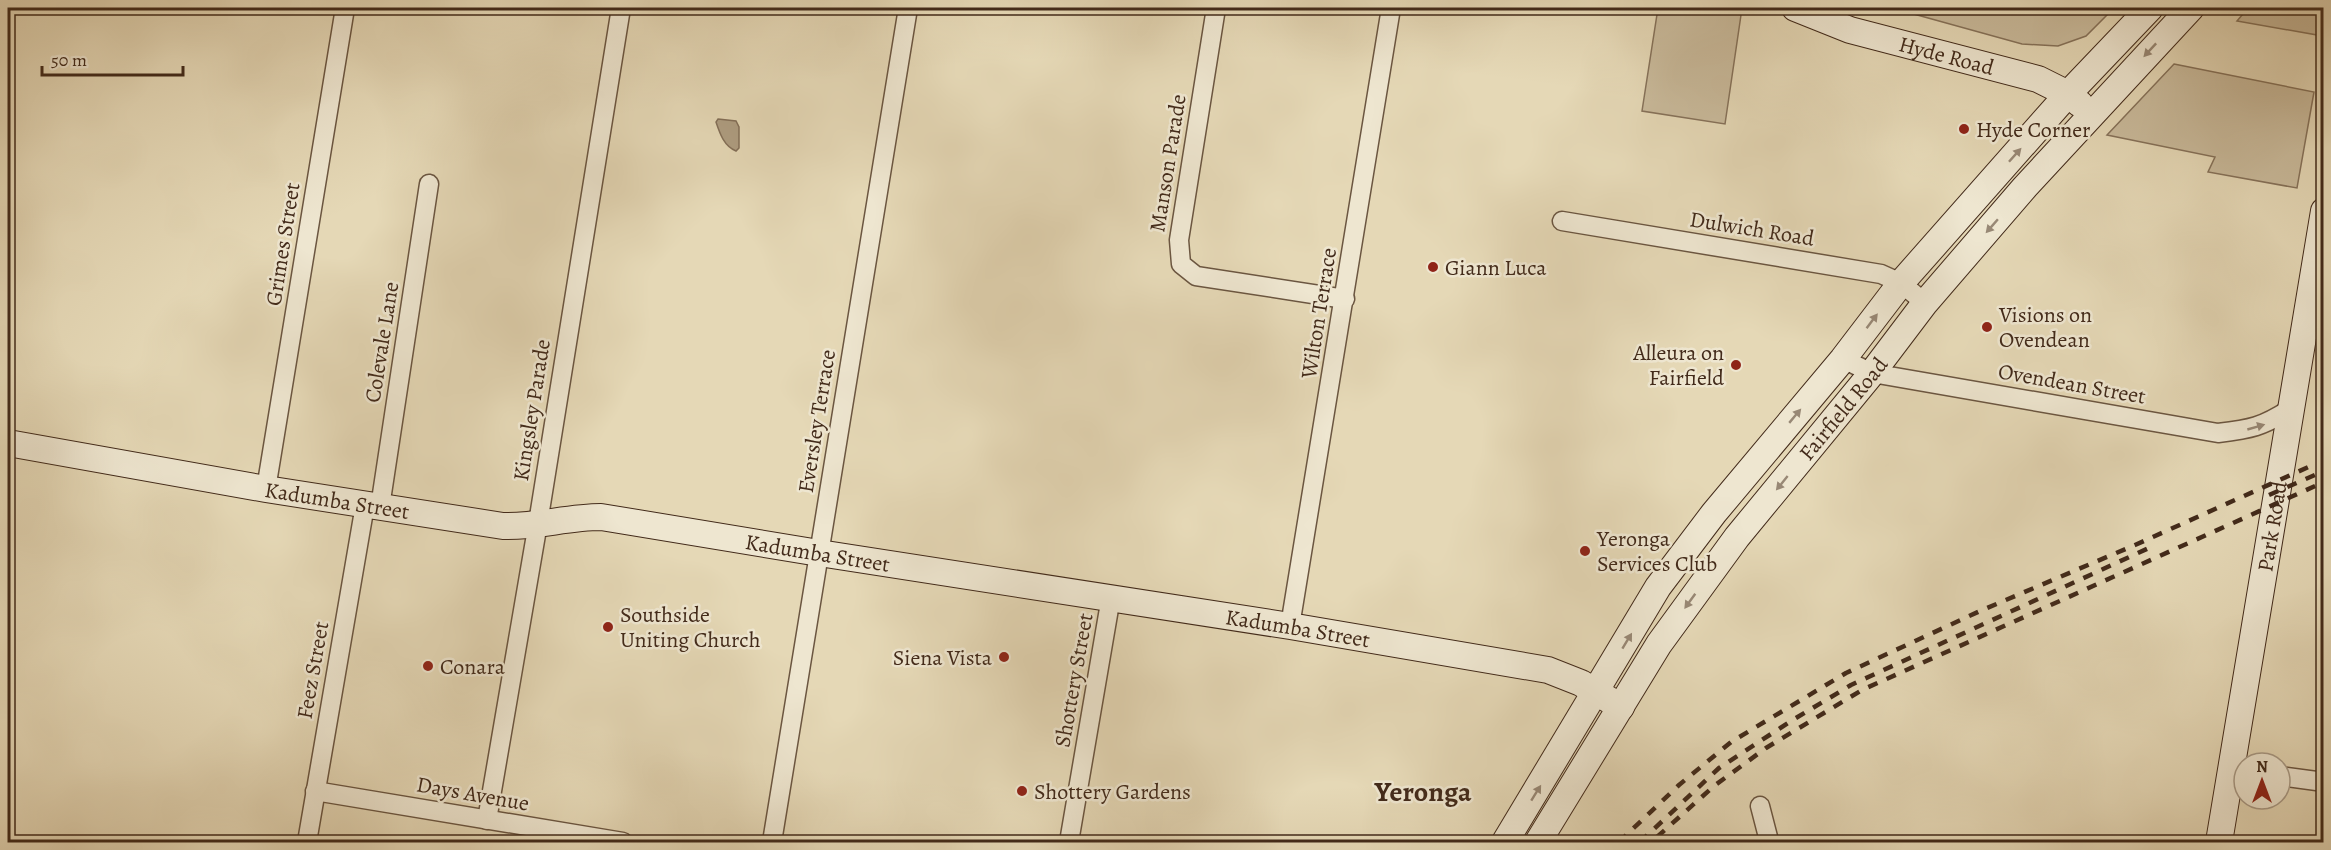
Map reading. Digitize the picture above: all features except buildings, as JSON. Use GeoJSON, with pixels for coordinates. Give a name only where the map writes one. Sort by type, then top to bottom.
{"type":"FeatureCollection","features":[{"type":"Feature","properties":{"kind":"street","name":"Grimes Street"},"geometry":{"type":"LineString","coordinates":[[266,489],[345,8]]}},
{"type":"Feature","properties":{"kind":"street","name":"Kingsley Parade"},"geometry":{"type":"LineString","coordinates":[[487,820],[538,523],[621,8]]}},
{"type":"Feature","properties":{"kind":"street","name":"Eversley Terrace"},"geometry":{"type":"LineString","coordinates":[[772,843],[908,8]]}},
{"type":"Feature","properties":{"kind":"street","name":"Manson Parade"},"geometry":{"type":"LineString","coordinates":[[1216,8],[1179,240],[1181,264],[1196,276],[1345,299]]}},
{"type":"Feature","properties":{"kind":"street","name":"Wilton Terrace"},"geometry":{"type":"LineString","coordinates":[[1290,626],[1392,8]]}},
{"type":"Feature","properties":{"kind":"street","name":"Hyde Road"},"geometry":{"type":"LineString","coordinates":[[1795,8],[1850,30],[2038,79],[2068,94],[2092,114]]}},
{"type":"Feature","properties":{"kind":"street","name":"Fairfield Road"},"geometry":{"type":"LineString","coordinates":[[1505,843],[1658,587],[1714,513],[1844,359],[1900,283],[2068,94],[2150,8]]}},
{"type":"Feature","properties":{"kind":"street","name":"Fairfield Road"},"geometry":{"type":"LineString","coordinates":[[1538,843],[1659,644],[1737,537],[1872,373],[1925,303],[2092,114],[2190,8]]}},
{"type":"Feature","properties":{"kind":"street","name":"Colevale Lane"},"geometry":{"type":"LineString","coordinates":[[372,506],[429,184]]}},
{"type":"Feature","properties":{"kind":"street","name":"Park Road"},"geometry":{"type":"LineString","coordinates":[[2240,751],[2290,409],[2324,210]]}},
{"type":"Feature","properties":{"kind":"street","name":"Dulwich Road"},"geometry":{"type":"LineString","coordinates":[[1562,221],[1881,274],[1900,283],[1925,303]]}},
{"type":"Feature","properties":{"kind":"street","name":"Ovendean Street"},"geometry":{"type":"LineString","coordinates":[[1844,359],[1872,373],[2218,433],[2249,430],[2267,424],[2290,409]]}},
{"type":"Feature","properties":{"kind":"street","name":"Kadumba Street"},"geometry":{"type":"LineString","coordinates":[[8,443],[266,489],[503,526],[601,517],[1290,626],[1548,670],[1573,679],[1621,707]]}},
{"type":"Feature","properties":{"kind":"street","name":"Feez Street"},"geometry":{"type":"LineString","coordinates":[[307,843],[315,790],[372,506]]}},
{"type":"Feature","properties":{"kind":"street","name":"Shottery Street"},"geometry":{"type":"LineString","coordinates":[[1069,843],[1111,597]]}},
{"type":"Feature","properties":{"kind":"street"},"geometry":{"type":"LineString","coordinates":[[2292,778],[2324,782]]}},
{"type":"Feature","properties":{"kind":"street","name":"Days Avenue"},"geometry":{"type":"LineString","coordinates":[[315,790],[623,843]]}},
{"type":"Feature","properties":{"kind":"street","name":"Park Road"},"geometry":{"type":"LineString","coordinates":[[2219,843],[2232,790]]}},
{"type":"Feature","properties":{"kind":"street"},"geometry":{"type":"LineString","coordinates":[[1760,806],[1768,837],[1767,843]]}},
{"type":"Feature","properties":{"kind":"shaded area"},"geometry":{"type":"Polygon","coordinates":[[[1658,8],[1729,8],[1741,15],[1725,124],[1642,111],[1658,8]]]}},
{"type":"Feature","properties":{"kind":"shaded area"},"geometry":{"type":"Polygon","coordinates":[[[1892,8],[2114,8],[2086,36],[2058,46],[2022,44],[1892,8]]]}},
{"type":"Feature","properties":{"kind":"shaded area"},"geometry":{"type":"Polygon","coordinates":[[[2248,8],[2323,8],[2323,36],[2237,21],[2248,8]]]}},
{"type":"Feature","properties":{"kind":"shaded area"},"geometry":{"type":"Polygon","coordinates":[[[2174,64],[2314,92],[2297,188],[2208,172],[2215,157],[2107,135],[2174,64]]]}},
{"type":"Feature","properties":{"kind":"shaded area"},"geometry":{"type":"Polygon","coordinates":[[[718,119],[736,121],[739,127],[739,148],[736,151],[723,139],[716,122],[718,119]]]}},
{"type":"Feature","properties":{"kind":"railway"},"geometry":{"type":"LineString","coordinates":[[1619,842],[1679,785],[1731,742],[1846,673],[1980,611],[2135,545],[2324,460]]}},
{"type":"Feature","properties":{"kind":"railway"},"geometry":{"type":"LineString","coordinates":[[2269,495],[2324,471]]}},
{"type":"Feature","properties":{"kind":"railway"},"geometry":{"type":"LineString","coordinates":[[1657,837],[1714,786],[1766,748],[1862,690],[2324,482]]}},
{"type":"Feature","properties":{"kind":"railway"},"geometry":{"type":"LineString","coordinates":[[1640,842],[1719,768],[1851,685],[2151,547]]}},
{"type":"Feature","properties":{"kind":"place","name":"Hyde Corner"},"geometry":{"type":"Point","coordinates":[1964,129]}},
{"type":"Feature","properties":{"kind":"place","name":"Giann Luca"},"geometry":{"type":"Point","coordinates":[1433,267]}},
{"type":"Feature","properties":{"kind":"place","name":"Visions on Ovendean"},"geometry":{"type":"Point","coordinates":[1987,327]}},
{"type":"Feature","properties":{"kind":"place","name":"Alleura on Fairfield"},"geometry":{"type":"Point","coordinates":[1736,365]}},
{"type":"Feature","properties":{"kind":"place","name":"Yeronga Services Club"},"geometry":{"type":"Point","coordinates":[1585,551]}},
{"type":"Feature","properties":{"kind":"place","name":"Southside Uniting Church"},"geometry":{"type":"Point","coordinates":[608,627]}},
{"type":"Feature","properties":{"kind":"place","name":"Siena Vista"},"geometry":{"type":"Point","coordinates":[1004,657]}},
{"type":"Feature","properties":{"kind":"place","name":"Conara"},"geometry":{"type":"Point","coordinates":[428,666]}},
{"type":"Feature","properties":{"kind":"place","name":"Shottery Gardens"},"geometry":{"type":"Point","coordinates":[1022,791]}},
{"type":"Feature","properties":{"kind":"district","name":"Yeronga"},"geometry":{"type":"Point","coordinates":[1423,791]}}]}
